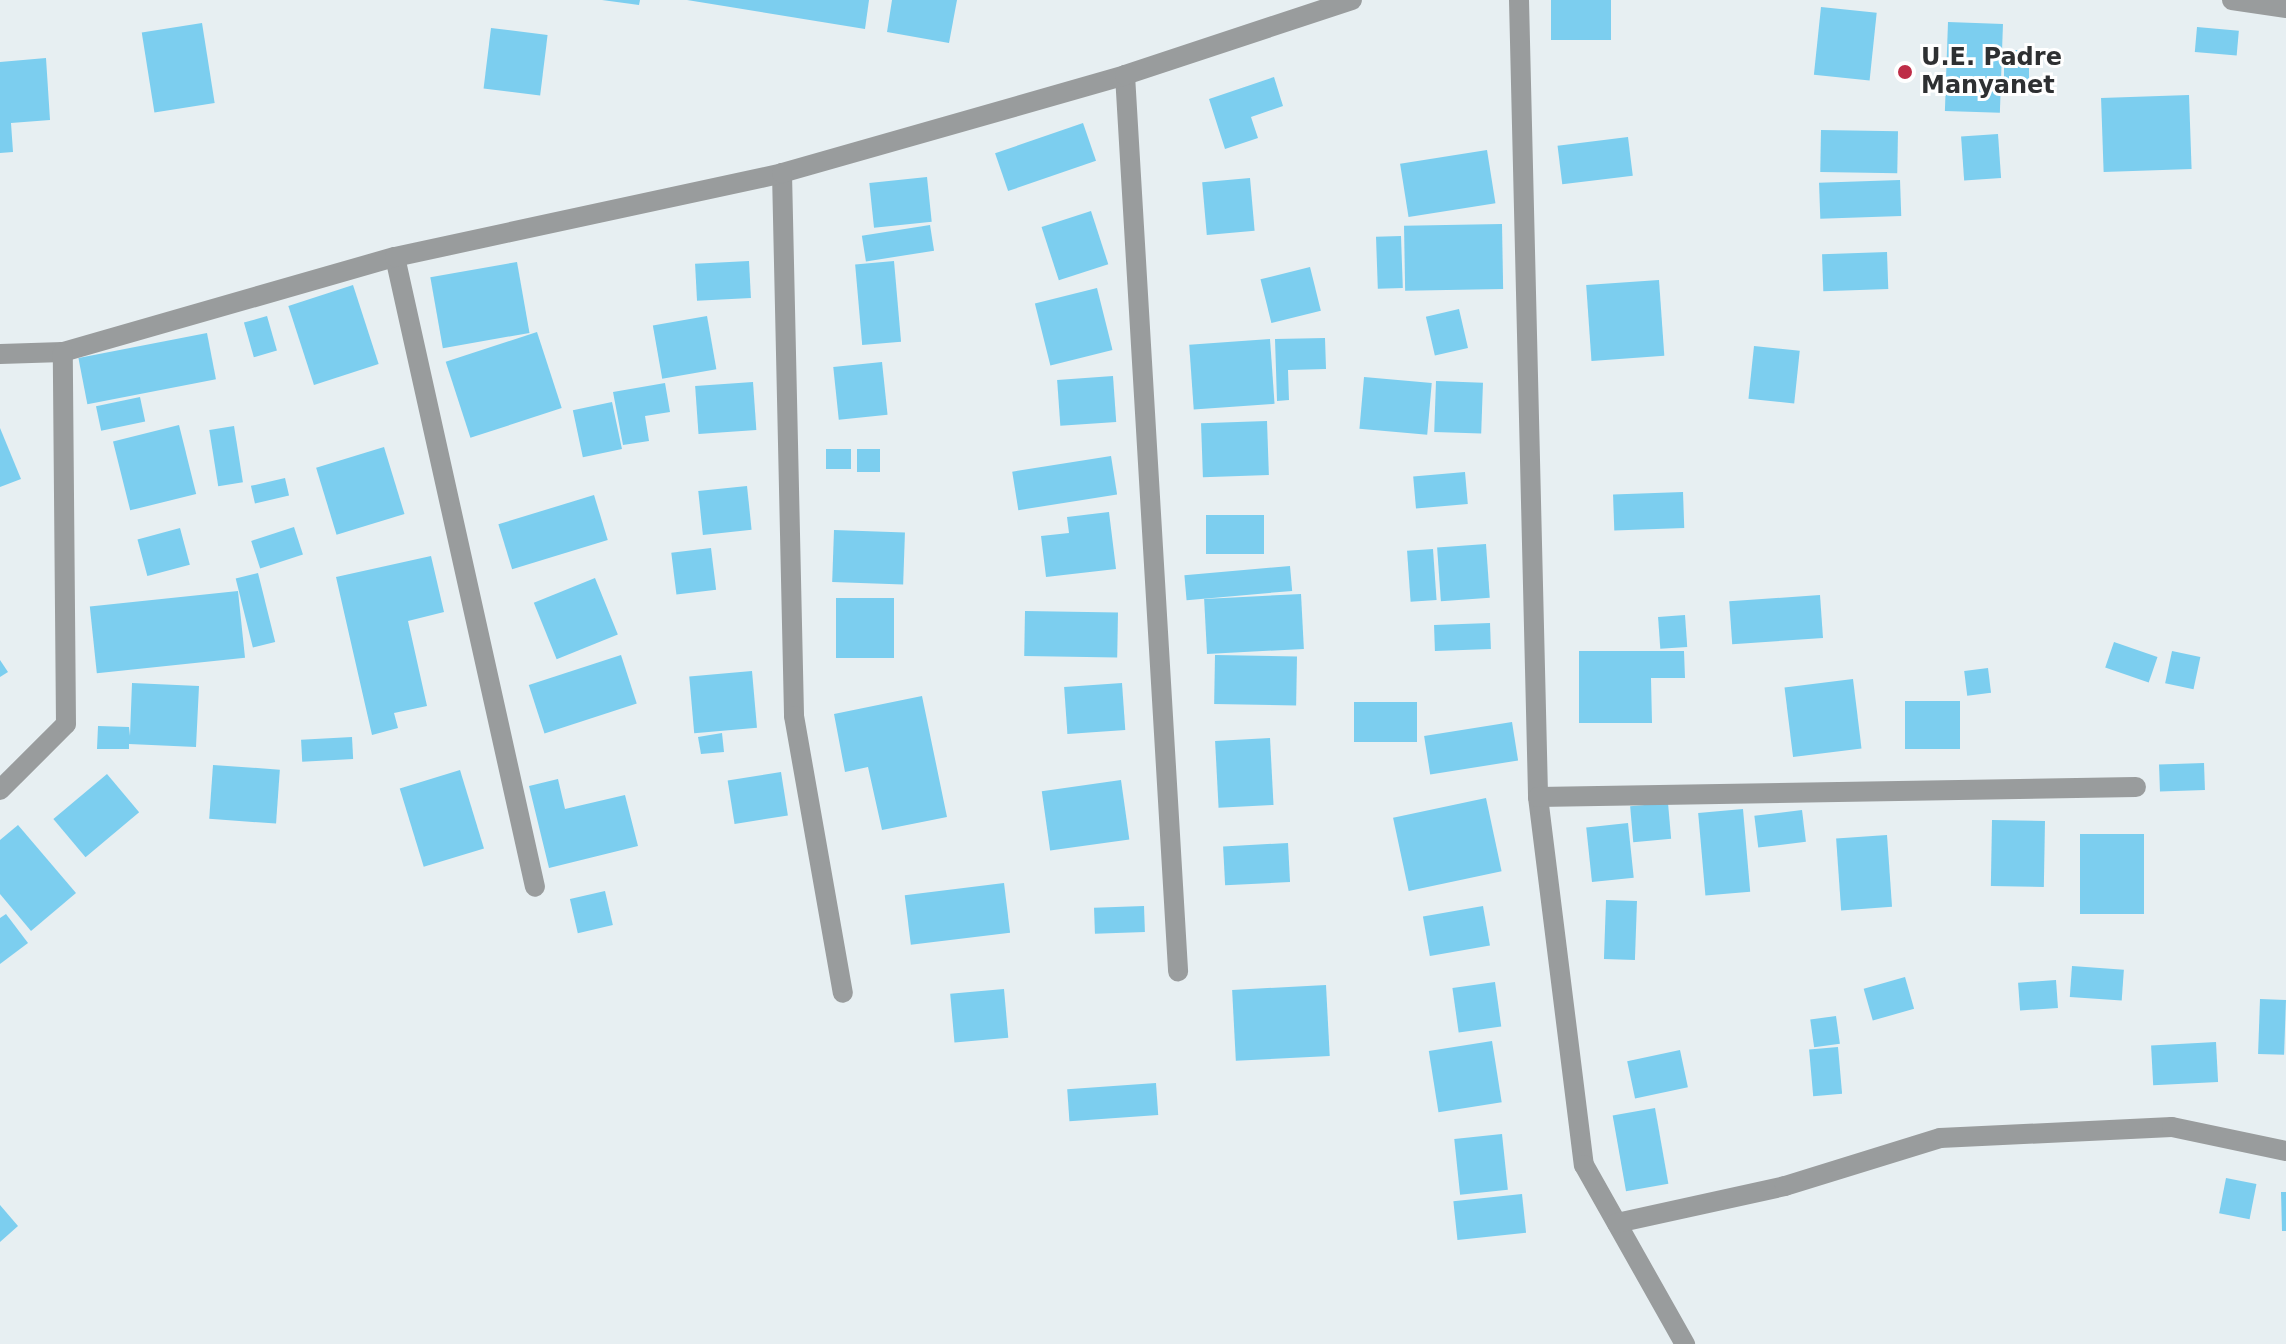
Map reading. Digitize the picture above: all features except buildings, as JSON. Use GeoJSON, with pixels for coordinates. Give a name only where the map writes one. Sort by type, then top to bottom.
{"type":"FeatureCollection","features":[{"type":"Feature","properties":{"kind":"street"},"geometry":{"type":"LineString","coordinates":[[0,354],[63,352],[395,257],[782,173],[1125,75],[1352,0]]}},
{"type":"Feature","properties":{"kind":"street"},"geometry":{"type":"LineString","coordinates":[[1519,0],[1538,797],[1584,1165],[1685,1344]]}},
{"type":"Feature","properties":{"kind":"street"},"geometry":{"type":"LineString","coordinates":[[2232,0],[2286,8]]}},
{"type":"Feature","properties":{"kind":"street"},"geometry":{"type":"LineString","coordinates":[[1125,75],[1178,971]]}},
{"type":"Feature","properties":{"kind":"street"},"geometry":{"type":"LineString","coordinates":[[782,173],[794,716],[843,993]]}},
{"type":"Feature","properties":{"kind":"street"},"geometry":{"type":"LineString","coordinates":[[395,257],[535,887]]}},
{"type":"Feature","properties":{"kind":"street"},"geometry":{"type":"LineString","coordinates":[[0,790],[66,724],[63,352]]}},
{"type":"Feature","properties":{"kind":"street"},"geometry":{"type":"LineString","coordinates":[[1538,797],[2136,787]]}},
{"type":"Feature","properties":{"kind":"street"},"geometry":{"type":"LineString","coordinates":[[1617,1223],[1785,1186],[1940,1138],[2172,1127],[2286,1151]]}},
{"type":"Feature","properties":{"kind":"place","name":"U.E. Padre Manyanet"},"geometry":{"type":"Point","coordinates":[1905,72]}}]}
